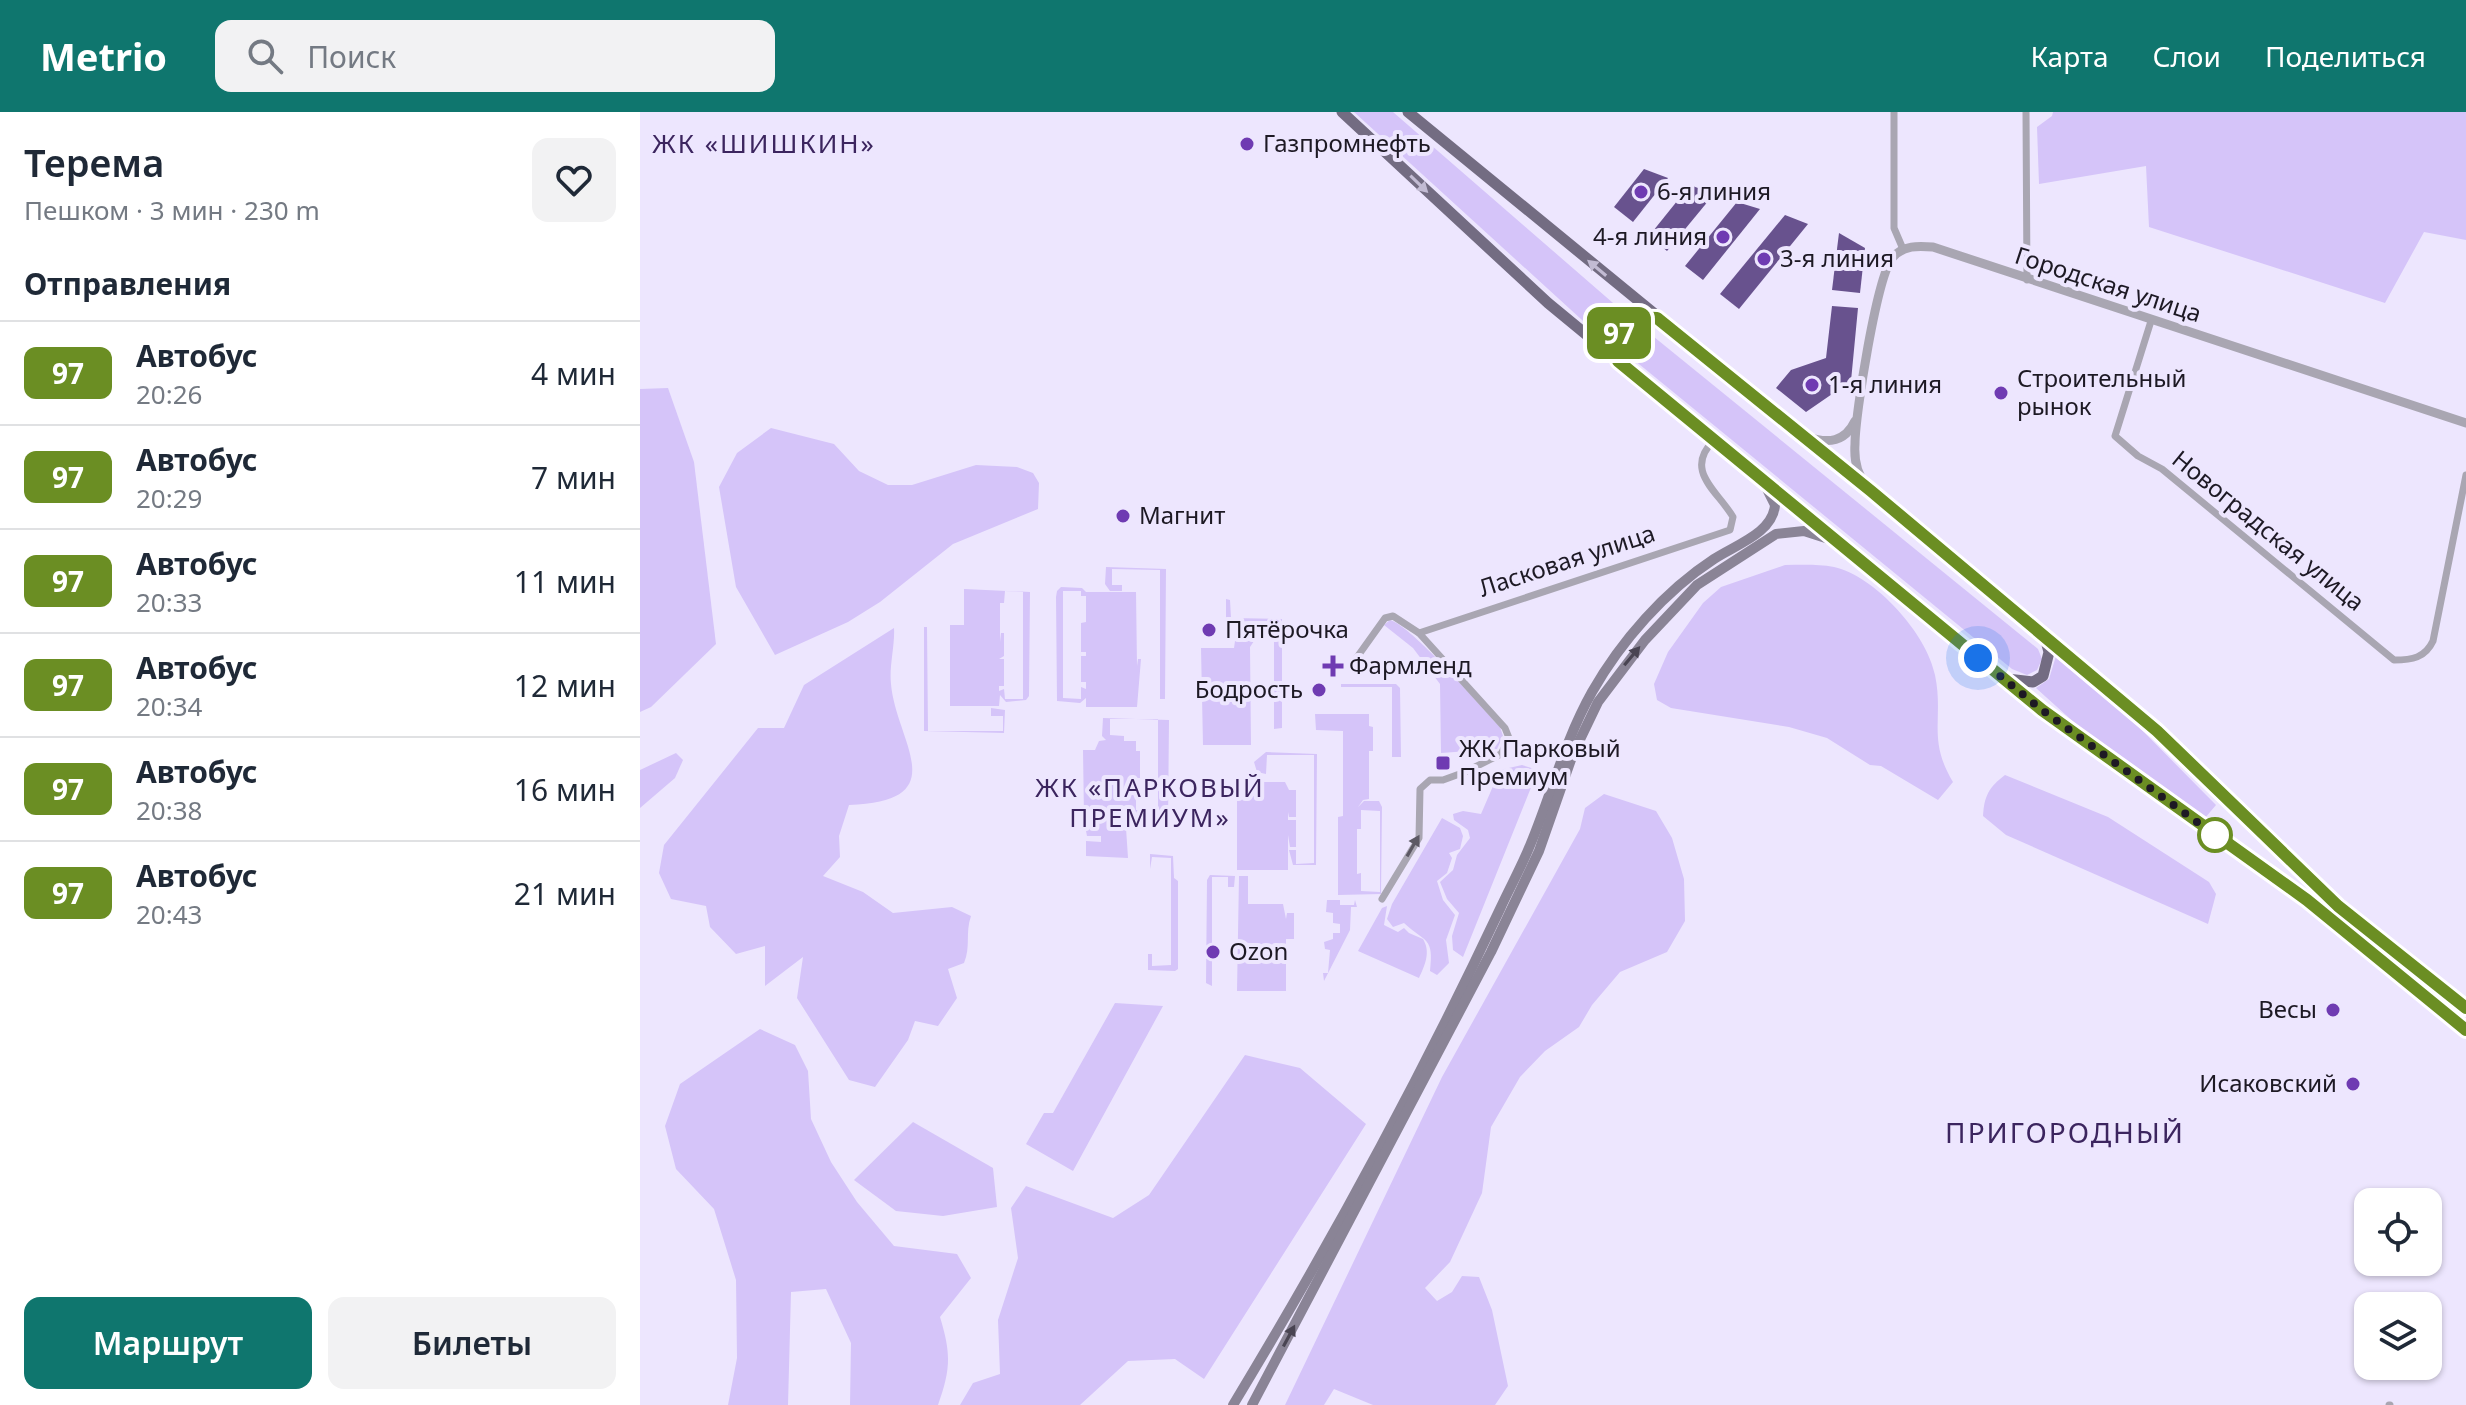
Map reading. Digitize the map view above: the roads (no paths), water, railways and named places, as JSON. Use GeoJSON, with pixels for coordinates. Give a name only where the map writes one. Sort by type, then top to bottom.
{"type":"FeatureCollection","features":[{"type":"Feature","properties":{"kind":"main road"},"geometry":{"type":"LineString","coordinates":[[1342,112],[1486,248],[2002,678],[2172,806],[2307,900],[2466,1030]]}},
{"type":"Feature","properties":{"kind":"main road"},"geometry":{"type":"LineString","coordinates":[[1408,112],[1871,491],[2157,731],[2338,906],[2466,1008]]}},
{"type":"Feature","properties":{"kind":"main road"},"geometry":{"type":"LineString","coordinates":[[1618,361],[1619,333],[1626,323],[1639,317],[1657,318]]}},
{"type":"Feature","properties":{"kind":"main road"},"geometry":{"type":"LineString","coordinates":[[1233,1405],[1364,1177],[1448,1017],[1531,844],[1564,750],[1592,692],[1613,657],[1679,587],[1769,523],[1775,505],[1763,481]]}},
{"type":"Feature","properties":{"kind":"main road"},"geometry":{"type":"LineString","coordinates":[[1252,1405],[1491,952],[1539,851],[1573,754],[1598,702],[1645,640],[1697,585],[1781,533],[1812,532],[1837,542]]}},
{"type":"Feature","properties":{"kind":"main road"},"geometry":{"type":"LineString","coordinates":[[2002,678],[2033,682],[2043,676],[2049,652],[2045,637]]}},
{"type":"Feature","properties":{"kind":"street"},"geometry":{"type":"LineString","coordinates":[[1871,491],[1863,481],[1855,456],[1858,414],[1885,270],[1903,249],[1894,228],[1894,112]]}},
{"type":"Feature","properties":{"kind":"street"},"geometry":{"type":"LineString","coordinates":[[2026,112],[2027,280]]}},
{"type":"Feature","properties":{"kind":"street","name":"Городская улица"},"geometry":{"type":"LineString","coordinates":[[1903,249],[1933,247],[2466,423]]}},
{"type":"Feature","properties":{"kind":"street","name":"Новоградская улица"},"geometry":{"type":"LineString","coordinates":[[2151,321],[2115,436],[2138,456],[2162,469],[2394,660],[2411,660],[2428,652],[2433,641],[2466,475]]}},
{"type":"Feature","properties":{"kind":"street"},"geometry":{"type":"LineString","coordinates":[[1803,436],[1833,441],[1843,437],[1858,414]]}},
{"type":"Feature","properties":{"kind":"street","name":"Ласковая улица"},"geometry":{"type":"LineString","coordinates":[[1419,633],[1730,530],[1733,517],[1704,481],[1702,472],[1704,454],[1714,440]]}},
{"type":"Feature","properties":{"kind":"street"},"geometry":{"type":"LineString","coordinates":[[1355,660],[1385,618],[1393,616],[1419,633],[1505,728],[1509,738],[1501,754],[1481,765],[1443,780],[1424,783],[1420,789],[1419,838],[1382,899]]}},
{"type":"Feature","properties":{"kind":"place","name":"Газпромнефть"},"geometry":{"type":"Point","coordinates":[1247,144]}},
{"type":"Feature","properties":{"kind":"place","name":"6-я линия"},"geometry":{"type":"Point","coordinates":[1641,192]}},
{"type":"Feature","properties":{"kind":"place","name":"4-я линия"},"geometry":{"type":"Point","coordinates":[1723,237]}},
{"type":"Feature","properties":{"kind":"place","name":"3-я линия"},"geometry":{"type":"Point","coordinates":[1764,259]}},
{"type":"Feature","properties":{"kind":"place","name":"1-я линия"},"geometry":{"type":"Point","coordinates":[1812,385]}},
{"type":"Feature","properties":{"kind":"place","name":"Строительный рынок"},"geometry":{"type":"Point","coordinates":[2001,393]}},
{"type":"Feature","properties":{"kind":"place","name":"Магнит"},"geometry":{"type":"Point","coordinates":[1123,516]}},
{"type":"Feature","properties":{"kind":"place","name":"Пятёрочка"},"geometry":{"type":"Point","coordinates":[1209,630]}},
{"type":"Feature","properties":{"kind":"place","name":"Фармленд"},"geometry":{"type":"Point","coordinates":[1333,666]}},
{"type":"Feature","properties":{"kind":"place","name":"Бодрость"},"geometry":{"type":"Point","coordinates":[1319,690]}},
{"type":"Feature","properties":{"kind":"place","name":"ЖК Парковый Премиум"},"geometry":{"type":"Point","coordinates":[1443,763]}},
{"type":"Feature","properties":{"kind":"place","name":"Ozon"},"geometry":{"type":"Point","coordinates":[1213,952]}},
{"type":"Feature","properties":{"kind":"place","name":"Весы"},"geometry":{"type":"Point","coordinates":[2333,1010]}},
{"type":"Feature","properties":{"kind":"place","name":"Исаковский"},"geometry":{"type":"Point","coordinates":[2353,1084]}},
{"type":"Feature","properties":{"kind":"district","name":"ЖК «ШИШКИН»"},"geometry":{"type":"Point","coordinates":[764,144]}},
{"type":"Feature","properties":{"kind":"district","name":"ЖК «ПАРКОВЫЙ ПРЕМИУМ»"},"geometry":{"type":"Point","coordinates":[1150,803]}},
{"type":"Feature","properties":{"kind":"district","name":"ПРИГОРОДНЫЙ"},"geometry":{"type":"Point","coordinates":[2065,1133]}}]}
